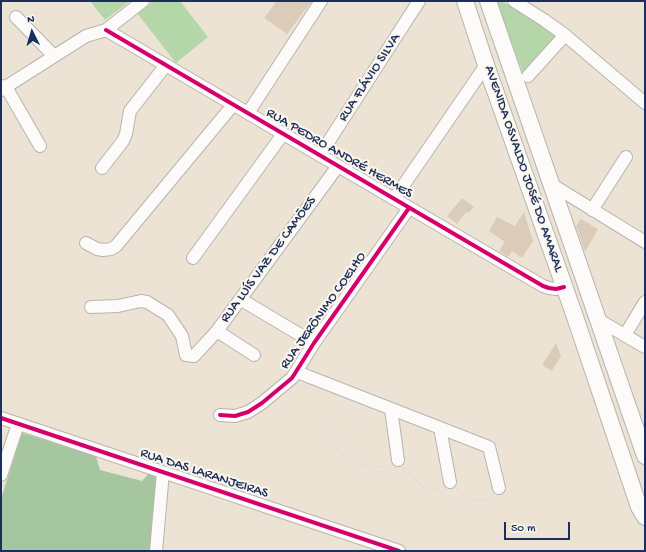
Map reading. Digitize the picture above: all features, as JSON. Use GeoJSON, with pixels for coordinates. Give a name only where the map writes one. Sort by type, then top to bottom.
{"type":"FeatureCollection","features":[{"type":"Feature","properties":{"kind":"main road","name":"AVENIDA OSVALDO JOSÉ DO AMARAL"},"geometry":{"type":"LineString","coordinates":[[465,1],[486,65],[542,221],[639,507],[645,517]]}},
{"type":"Feature","properties":{"kind":"main road","name":"AVENIDA OSVALDO JOSÉ DO AMARAL"},"geometry":{"type":"LineString","coordinates":[[488,1],[645,456]]}},
{"type":"Feature","properties":{"kind":"main road"},"geometry":{"type":"LineString","coordinates":[[542,221],[550,226],[554,226],[558,224],[562,215]]}},
{"type":"Feature","properties":{"kind":"main road"},"geometry":{"type":"LineString","coordinates":[[564,287],[576,283],[587,289]]}},
{"type":"Feature","properties":{"kind":"street"},"geometry":{"type":"LineString","coordinates":[[40,146],[3,88],[86,36],[106,30],[143,1]]}},
{"type":"Feature","properties":{"kind":"street"},"geometry":{"type":"LineString","coordinates":[[248,113],[320,1]]}},
{"type":"Feature","properties":{"kind":"street","name":"RUA FLÁVIO SILVA"},"geometry":{"type":"LineString","coordinates":[[320,156],[419,1]]}},
{"type":"Feature","properties":{"kind":"street"},"geometry":{"type":"LineString","coordinates":[[514,1],[565,35],[645,103]]}},
{"type":"Feature","properties":{"kind":"street"},"geometry":{"type":"LineString","coordinates":[[16,17],[54,56]]}},
{"type":"Feature","properties":{"kind":"street","name":"RUA PEDRO ANDRÉ HERMES"},"geometry":{"type":"LineString","coordinates":[[106,30],[543,286],[556,289],[564,287]]}},
{"type":"Feature","properties":{"kind":"street"},"geometry":{"type":"LineString","coordinates":[[528,76],[565,35]]}},
{"type":"Feature","properties":{"kind":"street"},"geometry":{"type":"LineString","coordinates":[[102,168],[123,141],[126,134],[130,112],[166,65]]}},
{"type":"Feature","properties":{"kind":"street"},"geometry":{"type":"LineString","coordinates":[[394,199],[486,65]]}},
{"type":"Feature","properties":{"kind":"street"},"geometry":{"type":"LineString","coordinates":[[86,243],[97,249],[103,250],[111,249],[116,246],[131,230],[233,105]]}},
{"type":"Feature","properties":{"kind":"street"},"geometry":{"type":"LineString","coordinates":[[193,258],[282,134]]}},
{"type":"Feature","properties":{"kind":"street"},"geometry":{"type":"LineString","coordinates":[[592,210],[626,158]]}},
{"type":"Feature","properties":{"kind":"street","name":"RUA LUÍS VAZ DE CAMÕES"},"geometry":{"type":"LineString","coordinates":[[91,307],[118,306],[141,301],[147,302],[168,315],[182,336],[186,355],[194,356],[217,331],[338,166]]}},
{"type":"Feature","properties":{"kind":"street"},"geometry":{"type":"LineString","coordinates":[[551,184],[645,242]]}},
{"type":"Feature","properties":{"kind":"street","name":"RUA JERÔNIMO COELHO"},"geometry":{"type":"LineString","coordinates":[[220,414],[234,416],[248,412],[262,403],[297,372],[314,343],[409,208]]}},
{"type":"Feature","properties":{"kind":"street"},"geometry":{"type":"LineString","coordinates":[[240,300],[314,343]]}},
{"type":"Feature","properties":{"kind":"street"},"geometry":{"type":"LineString","coordinates":[[625,335],[645,302]]}},
{"type":"Feature","properties":{"kind":"street"},"geometry":{"type":"LineString","coordinates":[[597,319],[645,347]]}},
{"type":"Feature","properties":{"kind":"street"},"geometry":{"type":"LineString","coordinates":[[217,331],[254,355]]}},
{"type":"Feature","properties":{"kind":"street"},"geometry":{"type":"LineString","coordinates":[[297,372],[489,447],[499,488]]}},
{"type":"Feature","properties":{"kind":"street"},"geometry":{"type":"LineString","coordinates":[[391,409],[398,460]]}},
{"type":"Feature","properties":{"kind":"street","name":"RUA DAS LARANJEIRAS"},"geometry":{"type":"LineString","coordinates":[[1,418],[399,551]]}},
{"type":"Feature","properties":{"kind":"street"},"geometry":{"type":"LineString","coordinates":[[1,475],[18,424]]}},
{"type":"Feature","properties":{"kind":"street"},"geometry":{"type":"LineString","coordinates":[[440,428],[450,482]]}},
{"type":"Feature","properties":{"kind":"street"},"geometry":{"type":"LineString","coordinates":[[156,551],[163,472]]}},
{"type":"Feature","properties":{"kind":"green space"},"geometry":{"type":"Polygon","coordinates":[[[90,1],[130,1],[105,20],[90,1]]]}},
{"type":"Feature","properties":{"kind":"green space"},"geometry":{"type":"Polygon","coordinates":[[[153,1],[180,1],[208,37],[176,63],[137,13],[153,1]]]}},
{"type":"Feature","properties":{"kind":"green space"},"geometry":{"type":"Polygon","coordinates":[[[496,1],[502,1],[559,35],[523,73],[496,1]]]}},
{"type":"Feature","properties":{"kind":"green space"},"geometry":{"type":"Polygon","coordinates":[[[22,433],[96,456],[100,470],[142,481],[150,472],[160,476],[151,551],[1,551],[1,499],[22,433]]]}},
{"type":"Feature","properties":{"kind":"building"},"geometry":{"type":"Polygon","coordinates":[[[277,1],[312,1],[287,34],[264,18],[277,1]]]}},
{"type":"Feature","properties":{"kind":"building"},"geometry":{"type":"Polygon","coordinates":[[[462,198],[474,207],[468,213],[466,212],[457,224],[447,216],[462,198]]]}},
{"type":"Feature","properties":{"kind":"building"},"geometry":{"type":"Polygon","coordinates":[[[524,212],[533,241],[522,258],[512,251],[508,257],[499,251],[505,242],[489,231],[497,217],[515,226],[524,212]]]}},
{"type":"Feature","properties":{"kind":"building"},"geometry":{"type":"Polygon","coordinates":[[[581,219],[598,229],[585,252],[576,226],[581,219]]]}},
{"type":"Feature","properties":{"kind":"building"},"geometry":{"type":"Polygon","coordinates":[[[556,343],[561,356],[552,371],[542,365],[556,343]]]}},
{"type":"Feature","properties":{"kind":"cycle path"},"geometry":{"type":"LineString","coordinates":[[106,30],[543,286],[556,289],[564,287]]}},
{"type":"Feature","properties":{"kind":"cycle path"},"geometry":{"type":"LineString","coordinates":[[220,415],[235,416],[248,412],[262,403],[292,378],[314,343],[409,208]]}},
{"type":"Feature","properties":{"kind":"cycle path"},"geometry":{"type":"LineString","coordinates":[[1,418],[399,551]]}}]}
